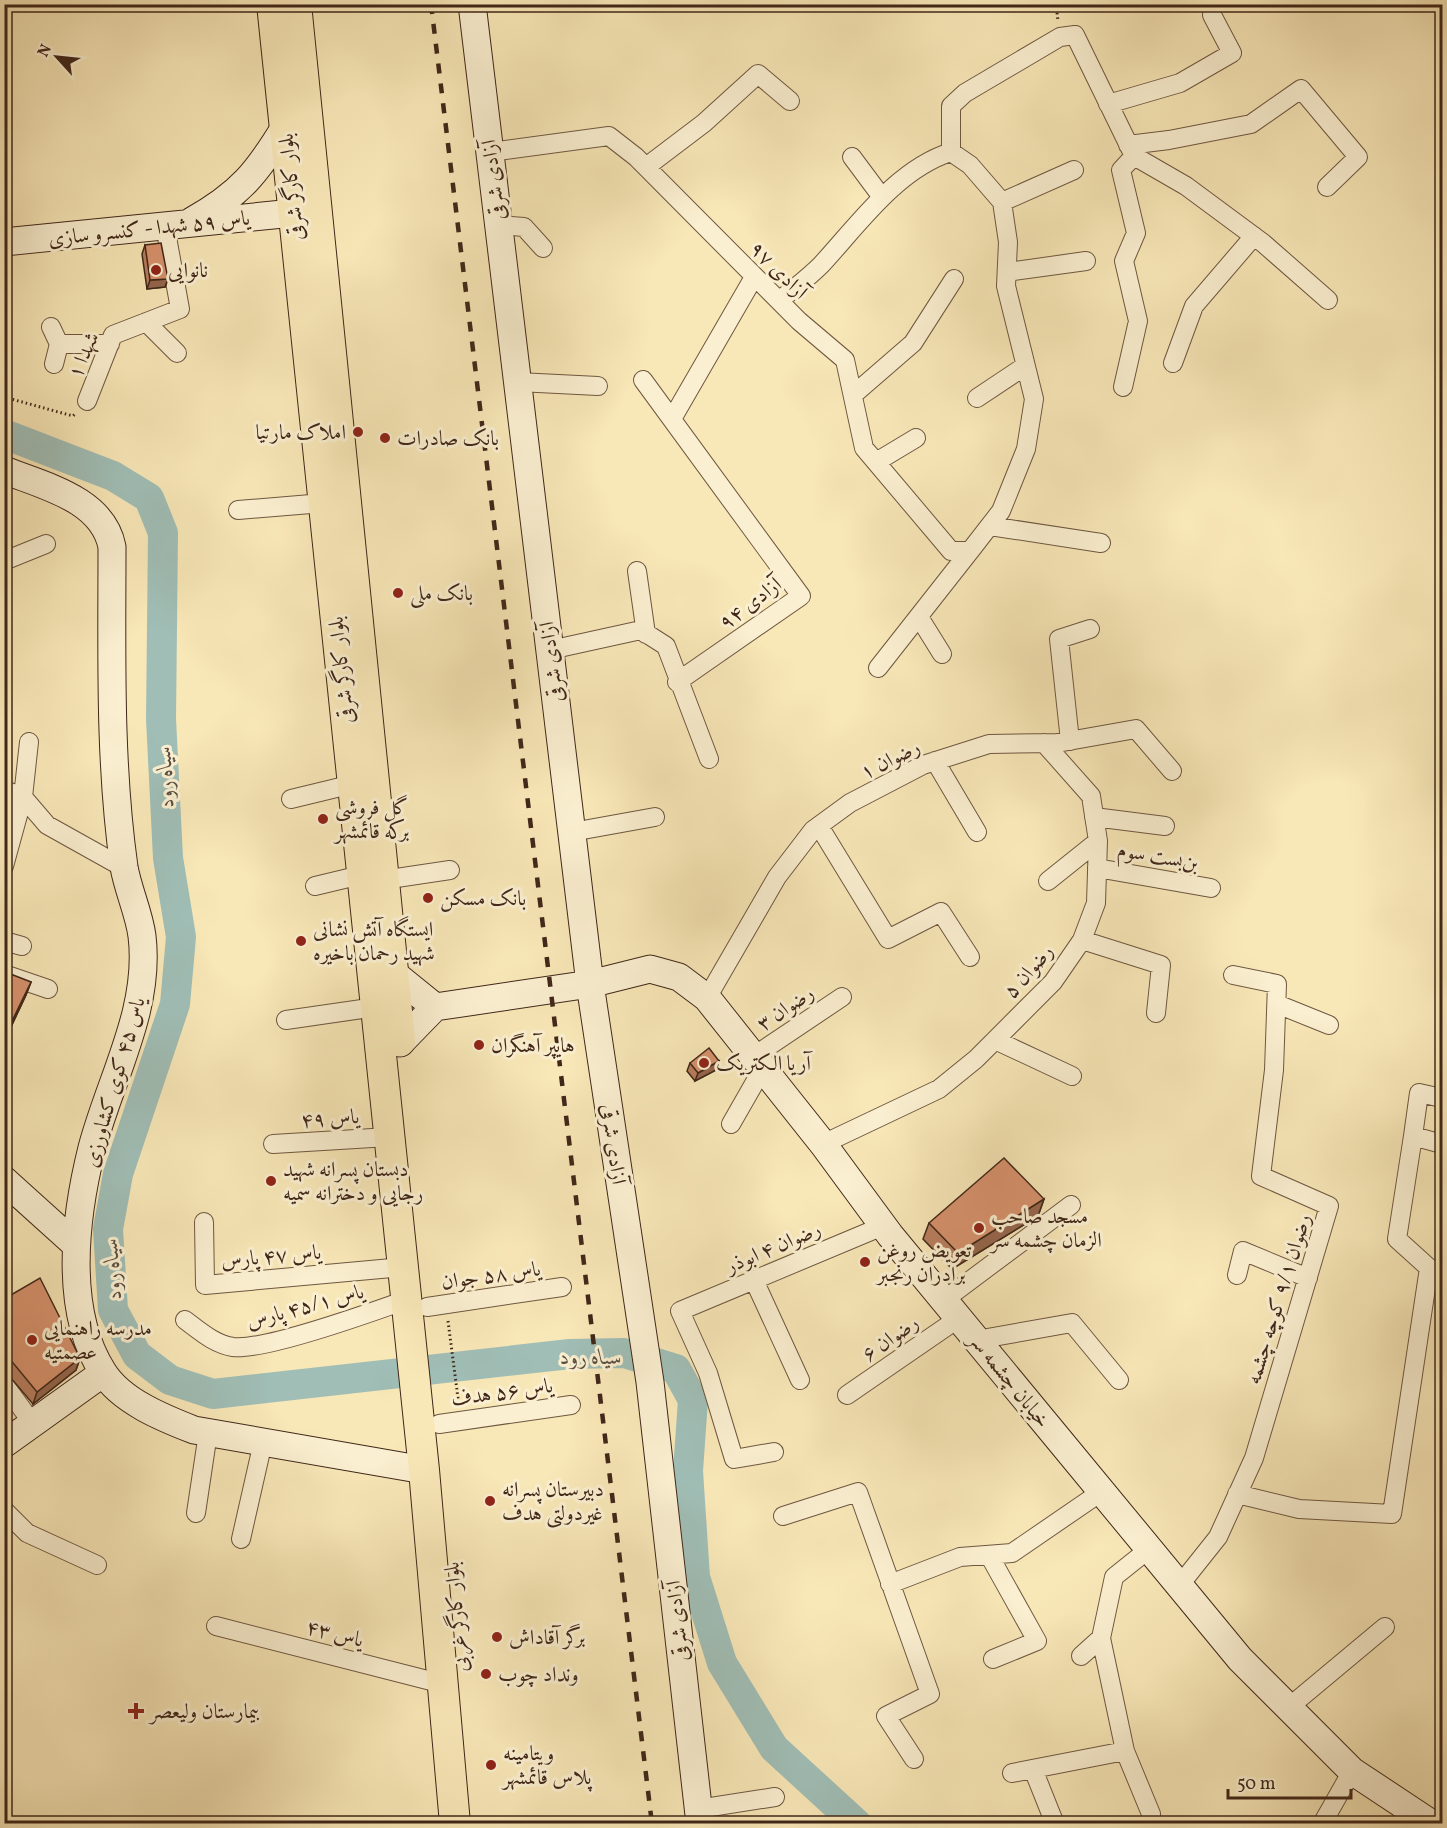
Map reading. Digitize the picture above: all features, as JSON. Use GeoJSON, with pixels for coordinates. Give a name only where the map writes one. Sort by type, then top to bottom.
{"type":"FeatureCollection","features":[{"type":"Feature","properties":{"kind":"main road","name":"بلوار کارگر شرقی"},"geometry":{"type":"LineString","coordinates":[[272,4],[323,502],[353,680],[353,784],[393,973],[424,1320]]}},
{"type":"Feature","properties":{"kind":"main road","name":"بلوار کارگر شرقی"},"geometry":{"type":"LineString","coordinates":[[296,4],[372,878],[376,1007],[403,1268],[424,1320]]}},
{"type":"Feature","properties":{"kind":"main road"},"geometry":{"type":"LineString","coordinates":[[424,1320],[438,1412]]}},
{"type":"Feature","properties":{"kind":"main road","name":"بلوار کارگر غربی"},"geometry":{"type":"LineString","coordinates":[[438,1412],[424,1470],[455,1824]]}},
{"type":"Feature","properties":{"kind":"main road","name":"بلوار کارگر غربی"},"geometry":{"type":"LineString","coordinates":[[438,1412],[475,1824]]}},
{"type":"Feature","properties":{"kind":"street","name":"آزادی شرقی"},"geometry":{"type":"LineString","coordinates":[[472,4],[590,984],[650,1382],[699,1816]]}},
{"type":"Feature","properties":{"kind":"street"},"geometry":{"type":"LineString","coordinates":[[1108,104],[1180,83],[1232,53],[1212,15]]}},
{"type":"Feature","properties":{"kind":"street"},"geometry":{"type":"LineString","coordinates":[[951,152],[951,106],[965,93],[1060,37],[1075,35],[1131,150],[1186,186],[1254,236],[1328,300]]}},
{"type":"Feature","properties":{"kind":"street"},"geometry":{"type":"LineString","coordinates":[[646,167],[704,123],[758,74],[790,101]]}},
{"type":"Feature","properties":{"kind":"street"},"geometry":{"type":"LineString","coordinates":[[1123,387],[1138,321],[1124,261],[1136,233],[1121,170],[1131,150],[1251,124],[1301,89],[1358,157],[1327,187]]}},
{"type":"Feature","properties":{"kind":"street"},"geometry":{"type":"LineString","coordinates":[[176,225],[217,206],[243,187],[264,161],[285,127]]}},
{"type":"Feature","properties":{"kind":"street","name":"آزادی ۹۷"},"geometry":{"type":"LineString","coordinates":[[490,152],[609,136],[646,167],[754,277],[845,360],[864,448],[951,551],[970,551]]}},
{"type":"Feature","properties":{"kind":"street"},"geometry":{"type":"LineString","coordinates":[[779,301],[819,267],[881,196],[939,156],[951,152]]}},
{"type":"Feature","properties":{"kind":"street"},"geometry":{"type":"LineString","coordinates":[[878,668],[1001,511],[1026,449],[1034,399],[1006,286],[1008,242],[1002,202],[970,165],[951,152]]}},
{"type":"Feature","properties":{"kind":"street"},"geometry":{"type":"LineString","coordinates":[[852,157],[881,196]]}},
{"type":"Feature","properties":{"kind":"street"},"geometry":{"type":"LineString","coordinates":[[1002,202],[1074,170]]}},
{"type":"Feature","properties":{"kind":"street","name":"یاس ۵۹ شهدا - کنسرو سازی"},"geometry":{"type":"LineString","coordinates":[[4,242],[293,213]]}},
{"type":"Feature","properties":{"kind":"street","name":"شهدا ۱"},"geometry":{"type":"LineString","coordinates":[[87,401],[113,335],[180,309],[176,225]]}},
{"type":"Feature","properties":{"kind":"street"},"geometry":{"type":"LineString","coordinates":[[499,225],[524,227],[543,248]]}},
{"type":"Feature","properties":{"kind":"street"},"geometry":{"type":"LineString","coordinates":[[1173,363],[1194,306],[1254,236]]}},
{"type":"Feature","properties":{"kind":"street"},"geometry":{"type":"LineString","coordinates":[[1007,272],[1086,261]]}},
{"type":"Feature","properties":{"kind":"street"},"geometry":{"type":"LineString","coordinates":[[672,419],[754,277]]}},
{"type":"Feature","properties":{"kind":"street"},"geometry":{"type":"LineString","coordinates":[[853,395],[913,343],[954,279]]}},
{"type":"Feature","properties":{"kind":"street"},"geometry":{"type":"LineString","coordinates":[[146,322],[177,354]]}},
{"type":"Feature","properties":{"kind":"street"},"geometry":{"type":"LineString","coordinates":[[51,327],[59,345],[54,364]]}},
{"type":"Feature","properties":{"kind":"street"},"geometry":{"type":"LineString","coordinates":[[59,345],[110,344]]}},
{"type":"Feature","properties":{"kind":"street"},"geometry":{"type":"LineString","coordinates":[[977,398],[1025,366]]}},
{"type":"Feature","properties":{"kind":"street","name":"آزادی ۹۴"},"geometry":{"type":"LineString","coordinates":[[643,380],[801,596],[677,682]]}},
{"type":"Feature","properties":{"kind":"street"},"geometry":{"type":"LineString","coordinates":[[518,382],[598,386]]}},
{"type":"Feature","properties":{"kind":"street"},"geometry":{"type":"LineString","coordinates":[[876,462],[916,438]]}},
{"type":"Feature","properties":{"kind":"street","name":"یاس ۴۵ کوی کشاورزی"},"geometry":{"type":"LineString","coordinates":[[4,470],[74,499],[90,509],[110,533],[112,547],[112,720],[124,868],[142,936],[140,992],[127,1046],[92,1149],[76,1245],[78,1296],[85,1336],[103,1373],[137,1402],[163,1418],[208,1433],[424,1470]]}},
{"type":"Feature","properties":{"kind":"street"},"geometry":{"type":"LineString","coordinates":[[238,510],[323,502]]}},
{"type":"Feature","properties":{"kind":"street"},"geometry":{"type":"LineString","coordinates":[[990,526],[1101,543]]}},
{"type":"Feature","properties":{"kind":"street"},"geometry":{"type":"LineString","coordinates":[[4,561],[46,544]]}},
{"type":"Feature","properties":{"kind":"street"},"geometry":{"type":"LineString","coordinates":[[637,571],[646,634]]}},
{"type":"Feature","properties":{"kind":"street"},"geometry":{"type":"LineString","coordinates":[[919,616],[942,654]]}},
{"type":"Feature","properties":{"kind":"street"},"geometry":{"type":"LineString","coordinates":[[1070,741],[1059,639],[1090,629]]}},
{"type":"Feature","properties":{"kind":"street"},"geometry":{"type":"LineString","coordinates":[[550,650],[641,630],[666,646],[677,682],[709,759]]}},
{"type":"Feature","properties":{"kind":"street","name":"رضوان ۱"},"geometry":{"type":"LineString","coordinates":[[707,998],[777,877],[819,826],[850,803],[935,761],[989,744],[1070,741],[1136,729],[1172,771]]}},
{"type":"Feature","properties":{"kind":"street"},"geometry":{"type":"LineString","coordinates":[[4,866],[23,797],[29,742]]}},
{"type":"Feature","properties":{"kind":"street","name":"رضوان ۵"},"geometry":{"type":"LineString","coordinates":[[823,1144],[939,1089],[976,1059],[1053,982],[1082,940],[1096,903],[1098,841],[1091,796],[1044,743]]}},
{"type":"Feature","properties":{"kind":"street"},"geometry":{"type":"LineString","coordinates":[[935,761],[977,832]]}},
{"type":"Feature","properties":{"kind":"street"},"geometry":{"type":"LineString","coordinates":[[291,800],[353,784]]}},
{"type":"Feature","properties":{"kind":"street"},"geometry":{"type":"LineString","coordinates":[[4,790],[23,797],[47,825],[124,868]]}},
{"type":"Feature","properties":{"kind":"street"},"geometry":{"type":"LineString","coordinates":[[572,831],[655,817]]}},
{"type":"Feature","properties":{"kind":"street"},"geometry":{"type":"LineString","coordinates":[[1094,817],[1166,826]]}},
{"type":"Feature","properties":{"kind":"street"},"geometry":{"type":"LineString","coordinates":[[819,826],[888,939],[941,912],[970,957]]}},
{"type":"Feature","properties":{"kind":"street"},"geometry":{"type":"LineString","coordinates":[[1048,881],[1098,841]]}},
{"type":"Feature","properties":{"kind":"street","name":"بن‌بست سوم"},"geometry":{"type":"LineString","coordinates":[[1097,868],[1211,888]]}},
{"type":"Feature","properties":{"kind":"street"},"geometry":{"type":"LineString","coordinates":[[315,886],[450,870]]}},
{"type":"Feature","properties":{"kind":"street"},"geometry":{"type":"LineString","coordinates":[[4,940],[22,946]]}},
{"type":"Feature","properties":{"kind":"street"},"geometry":{"type":"LineString","coordinates":[[1082,940],[1161,965],[1156,1013]]}},
{"type":"Feature","properties":{"kind":"street","name":"خیابان چشمه سر"},"geometry":{"type":"LineString","coordinates":[[435,1007],[590,984],[650,969],[679,977],[707,998],[823,1144],[883,1226],[1240,1659],[1352,1771],[1432,1824]]}},
{"type":"Feature","properties":{"kind":"street"},"geometry":{"type":"LineString","coordinates":[[393,973],[435,1007],[400,1042]]}},
{"type":"Feature","properties":{"kind":"street"},"geometry":{"type":"LineString","coordinates":[[4,974],[48,989]]}},
{"type":"Feature","properties":{"kind":"street","name":"رضوان ۹/۱ کوچه چشمه"},"geometry":{"type":"LineString","coordinates":[[1179,1586],[1218,1537],[1254,1458],[1329,1206],[1261,1176],[1274,1070],[1277,984],[1233,975]]}},
{"type":"Feature","properties":{"kind":"street","name":"رضوان ۳"},"geometry":{"type":"LineString","coordinates":[[758,1062],[842,997]]}},
{"type":"Feature","properties":{"kind":"street"},"geometry":{"type":"LineString","coordinates":[[1277,1004],[1329,1025]]}},
{"type":"Feature","properties":{"kind":"street"},"geometry":{"type":"LineString","coordinates":[[286,1020],[376,1007]]}},
{"type":"Feature","properties":{"kind":"street"},"geometry":{"type":"LineString","coordinates":[[995,1040],[1072,1076]]}},
{"type":"Feature","properties":{"kind":"street"},"geometry":{"type":"LineString","coordinates":[[730,1124],[758,1062]]}},
{"type":"Feature","properties":{"kind":"street"},"geometry":{"type":"LineString","coordinates":[[1237,1494],[1299,1509],[1392,1514],[1429,1268],[1397,1239],[1419,1093],[1443,1098]]}},
{"type":"Feature","properties":{"kind":"street"},"geometry":{"type":"LineString","coordinates":[[1413,1136],[1443,1144]]}},
{"type":"Feature","properties":{"kind":"street","name":"یاس ۴۹"},"geometry":{"type":"LineString","coordinates":[[273,1144],[389,1137]]}},
{"type":"Feature","properties":{"kind":"street"},"geometry":{"type":"LineString","coordinates":[[4,1180],[76,1245]]}},
{"type":"Feature","properties":{"kind":"street"},"geometry":{"type":"LineString","coordinates":[[1039,1201],[1054,1217]]}},
{"type":"Feature","properties":{"kind":"street","name":"رضوان ۶"},"geometry":{"type":"LineString","coordinates":[[847,1395],[951,1309],[1054,1217],[1071,1205]]}},
{"type":"Feature","properties":{"kind":"street","name":"یاس ۴۷ پارس"},"geometry":{"type":"LineString","coordinates":[[204,1222],[205,1285],[403,1268]]}},
{"type":"Feature","properties":{"kind":"street","name":"رضوان ۴ ابوذر"},"geometry":{"type":"LineString","coordinates":[[774,1452],[734,1459],[708,1373],[680,1311],[883,1226]]}},
{"type":"Feature","properties":{"kind":"street"},"geometry":{"type":"LineString","coordinates":[[1237,1275],[1243,1251],[1308,1278]]}},
{"type":"Feature","properties":{"kind":"street"},"geometry":{"type":"LineString","coordinates":[[754,1280],[800,1380]]}},
{"type":"Feature","properties":{"kind":"street","name":"یاس ۵۸ جوان"},"geometry":{"type":"LineString","coordinates":[[424,1320],[562,1287]]}},
{"type":"Feature","properties":{"kind":"street","name":"یاس ۴۵/۱ پارس"},"geometry":{"type":"LineString","coordinates":[[185,1320],[209,1338],[234,1347],[424,1320]]}},
{"type":"Feature","properties":{"kind":"street"},"geometry":{"type":"LineString","coordinates":[[976,1340],[1072,1323],[1119,1380]]}},
{"type":"Feature","properties":{"kind":"street"},"geometry":{"type":"LineString","coordinates":[[4,1443],[103,1373]]}},
{"type":"Feature","properties":{"kind":"street"},"geometry":{"type":"LineString","coordinates":[[4,1384],[33,1424]]}},
{"type":"Feature","properties":{"kind":"street","name":"یاس ۵۶ هدف"},"geometry":{"type":"LineString","coordinates":[[438,1412],[571,1405]]}},
{"type":"Feature","properties":{"kind":"street"},"geometry":{"type":"LineString","coordinates":[[195,1513],[208,1433]]}},
{"type":"Feature","properties":{"kind":"street"},"geometry":{"type":"LineString","coordinates":[[241,1539],[262,1442]]}},
{"type":"Feature","properties":{"kind":"street"},"geometry":{"type":"LineString","coordinates":[[783,1516],[858,1492],[930,1694],[886,1716],[914,1759]]}},
{"type":"Feature","properties":{"kind":"street"},"geometry":{"type":"LineString","coordinates":[[890,1584],[960,1557],[1012,1553],[1101,1492]]}},
{"type":"Feature","properties":{"kind":"street"},"geometry":{"type":"LineString","coordinates":[[4,1510],[27,1533],[97,1565]]}},
{"type":"Feature","properties":{"kind":"street"},"geometry":{"type":"LineString","coordinates":[[1149,1549],[1114,1577],[1101,1638],[1125,1751],[1151,1814]]}},
{"type":"Feature","properties":{"kind":"street"},"geometry":{"type":"LineString","coordinates":[[989,1555],[1037,1641],[993,1659]]}},
{"type":"Feature","properties":{"kind":"street","name":"یاس ۴۳"},"geometry":{"type":"LineString","coordinates":[[216,1626],[443,1684]]}},
{"type":"Feature","properties":{"kind":"street"},"geometry":{"type":"LineString","coordinates":[[1288,1708],[1385,1627]]}},
{"type":"Feature","properties":{"kind":"street"},"geometry":{"type":"LineString","coordinates":[[1081,1656],[1101,1638]]}},
{"type":"Feature","properties":{"kind":"street"},"geometry":{"type":"LineString","coordinates":[[1012,1773],[1125,1751]]}},
{"type":"Feature","properties":{"kind":"street"},"geometry":{"type":"LineString","coordinates":[[1033,1769],[1055,1824]]}},
{"type":"Feature","properties":{"kind":"street"},"geometry":{"type":"LineString","coordinates":[[1322,1824],[1352,1771]]}},
{"type":"Feature","properties":{"kind":"street"},"geometry":{"type":"LineString","coordinates":[[699,1816],[776,1797]]}},
{"type":"Feature","properties":{"kind":"path"},"geometry":{"type":"LineString","coordinates":[[4,397],[73,416],[87,401]]}},
{"type":"Feature","properties":{"kind":"path"},"geometry":{"type":"LineString","coordinates":[[424,1320],[438,1412]]}},
{"type":"Feature","properties":{"kind":"building"},"geometry":{"type":"Polygon","coordinates":[[[161,243],[168,279],[150,280],[145,245],[161,243]]]}},
{"type":"Feature","properties":{"kind":"building"},"geometry":{"type":"Polygon","coordinates":[[[8,973],[31,982],[13,1019],[4,1013],[4,976],[8,973]]]}},
{"type":"Feature","properties":{"kind":"building"},"geometry":{"type":"Polygon","coordinates":[[[709,1048],[719,1061],[698,1073],[690,1063],[709,1048]]]}},
{"type":"Feature","properties":{"kind":"building","name":"مسجد صاحب الزمان چشمه سر"},"geometry":{"type":"Polygon","coordinates":[[[1004,1158],[1044,1199],[958,1253],[929,1223],[1004,1158]]]}},
{"type":"Feature","properties":{"kind":"building","name":"مدرسه راهنمایی عصمتیه"},"geometry":{"type":"Polygon","coordinates":[[[40,1278],[80,1358],[37,1392],[4,1352],[4,1299],[40,1278]]]}},
{"type":"Feature","properties":{"kind":"waterway","name":"سیاه رود"},"geometry":{"type":"LineString","coordinates":[[4,434],[113,476],[149,498],[163,533],[161,719],[168,858],[181,937],[175,1004],[118,1174],[108,1229],[113,1310],[137,1355],[170,1380],[213,1394],[570,1354],[624,1353],[676,1369],[693,1400],[688,1471],[695,1577],[722,1663],[774,1748],[857,1824]]}},
{"type":"Feature","properties":{"kind":"railway"},"geometry":{"type":"LineString","coordinates":[[431,4],[652,1824]]}},
{"type":"Feature","properties":{"kind":"place","name":"نانوایی"},"geometry":{"type":"Point","coordinates":[156,270]}},
{"type":"Feature","properties":{"kind":"place","name":"املاک مارتیا"},"geometry":{"type":"Point","coordinates":[358,432]}},
{"type":"Feature","properties":{"kind":"place","name":"بانک صادرات"},"geometry":{"type":"Point","coordinates":[385,438]}},
{"type":"Feature","properties":{"kind":"place","name":"بانک ملی"},"geometry":{"type":"Point","coordinates":[398,593]}},
{"type":"Feature","properties":{"kind":"place","name":"گل فروشی برکه قائمشهر"},"geometry":{"type":"Point","coordinates":[323,819]}},
{"type":"Feature","properties":{"kind":"place","name":"بانک مسکن"},"geometry":{"type":"Point","coordinates":[428,898]}},
{"type":"Feature","properties":{"kind":"place","name":"ایستگاه آتش نشانی شهید رحمان باخیره"},"geometry":{"type":"Point","coordinates":[301,941]}},
{"type":"Feature","properties":{"kind":"place","name":"هایپر آهنگران"},"geometry":{"type":"Point","coordinates":[479,1045]}},
{"type":"Feature","properties":{"kind":"place","name":"آریا الکتریک"},"geometry":{"type":"Point","coordinates":[704,1063]}},
{"type":"Feature","properties":{"kind":"place","name":"دبستان پسرانه شهید رجایی و دخترانه سمیه"},"geometry":{"type":"Point","coordinates":[271,1181]}},
{"type":"Feature","properties":{"kind":"place","name":"مسجد صاحب الزمان چشمه سر"},"geometry":{"type":"Point","coordinates":[979,1228]}},
{"type":"Feature","properties":{"kind":"place","name":"تعویض روغن برادران رنجبر"},"geometry":{"type":"Point","coordinates":[865,1262]}},
{"type":"Feature","properties":{"kind":"place","name":"مدرسه راهنمایی عصمتیه"},"geometry":{"type":"Point","coordinates":[32,1340]}},
{"type":"Feature","properties":{"kind":"place","name":"دبیرستان پسرانه غیردولتی هدف"},"geometry":{"type":"Point","coordinates":[490,1501]}},
{"type":"Feature","properties":{"kind":"place","name":"برگر آقاداش"},"geometry":{"type":"Point","coordinates":[497,1637]}},
{"type":"Feature","properties":{"kind":"place","name":"ونداد چوب"},"geometry":{"type":"Point","coordinates":[486,1674]}},
{"type":"Feature","properties":{"kind":"place","name":"بیمارستان ولیعصر"},"geometry":{"type":"Point","coordinates":[136,1711]}},
{"type":"Feature","properties":{"kind":"place","name":"ویتامینه پلاس قائمشهر"},"geometry":{"type":"Point","coordinates":[491,1765]}}]}
